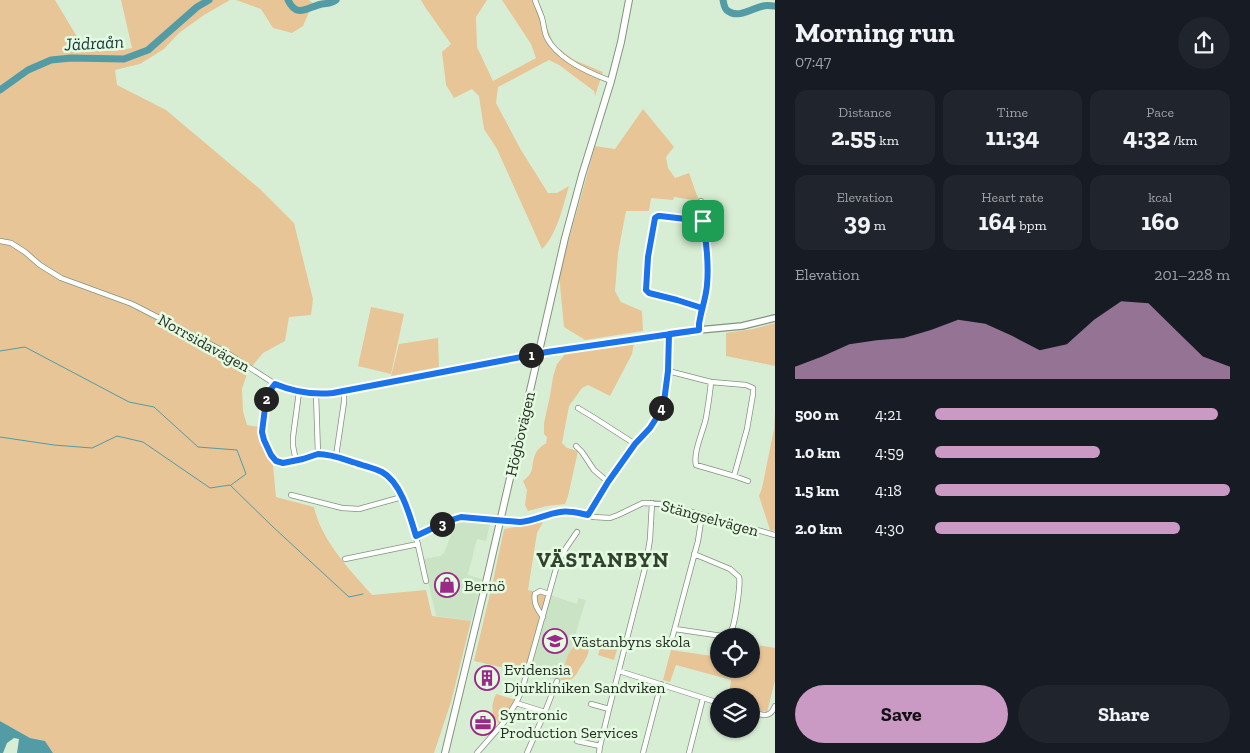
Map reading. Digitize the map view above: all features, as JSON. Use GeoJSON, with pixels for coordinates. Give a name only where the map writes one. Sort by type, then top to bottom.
{"type":"FeatureCollection","features":[{"type":"Feature","properties":{"kind":"main road","name":"Högbovägen"},"geometry":{"type":"LineString","coordinates":[[445,753],[484,593],[565,238],[611,80],[629,0]]}},
{"type":"Feature","properties":{"kind":"street"},"geometry":{"type":"LineString","coordinates":[[534,0],[542,17],[546,37],[554,48],[568,60],[587,71],[611,80]]}},
{"type":"Feature","properties":{"kind":"street"},"geometry":{"type":"LineString","coordinates":[[699,330],[707,287],[708,268],[701,201]]}},
{"type":"Feature","properties":{"kind":"street"},"geometry":{"type":"LineString","coordinates":[[702,308],[649,293],[646,290],[646,286],[656,217],[703,221]]}},
{"type":"Feature","properties":{"kind":"street","name":"Norrsidavägen"},"geometry":{"type":"LineString","coordinates":[[0,241],[11,243],[61,278],[132,304],[227,353],[275,384],[299,392],[316,394],[344,391],[538,354]]}},
{"type":"Feature","properties":{"kind":"street"},"geometry":{"type":"LineString","coordinates":[[538,354],[669,334],[742,326],[775,318]]}},
{"type":"Feature","properties":{"kind":"street"},"geometry":{"type":"LineString","coordinates":[[588,515],[608,482],[659,414],[664,402],[668,371],[669,334]]}},
{"type":"Feature","properties":{"kind":"street"},"geometry":{"type":"LineString","coordinates":[[668,371],[711,382],[750,386],[754,389],[748,429],[734,476]]}},
{"type":"Feature","properties":{"kind":"street"},"geometry":{"type":"LineString","coordinates":[[711,382],[706,420],[696,456],[696,465],[748,480]]}},
{"type":"Feature","properties":{"kind":"street"},"geometry":{"type":"LineString","coordinates":[[275,384],[268,393],[266,400],[262,432],[269,451],[276,461],[283,463],[296,461],[318,454],[336,456],[384,473],[393,482],[402,497],[410,517],[426,581]]}},
{"type":"Feature","properties":{"kind":"street"},"geometry":{"type":"LineString","coordinates":[[336,456],[344,391]]}},
{"type":"Feature","properties":{"kind":"street"},"geometry":{"type":"LineString","coordinates":[[296,461],[292,437],[299,392]]}},
{"type":"Feature","properties":{"kind":"street"},"geometry":{"type":"LineString","coordinates":[[316,394],[318,454]]}},
{"type":"Feature","properties":{"kind":"street"},"geometry":{"type":"LineString","coordinates":[[578,408],[635,444]]}},
{"type":"Feature","properties":{"kind":"street"},"geometry":{"type":"LineString","coordinates":[[576,446],[594,470],[608,482]]}},
{"type":"Feature","properties":{"kind":"street"},"geometry":{"type":"LineString","coordinates":[[290,495],[342,508],[359,509],[402,497]]}},
{"type":"Feature","properties":{"kind":"street"},"geometry":{"type":"LineString","coordinates":[[599,753],[646,564],[650,539],[652,503]]}},
{"type":"Feature","properties":{"kind":"street","name":"Stängselvägen"},"geometry":{"type":"LineString","coordinates":[[416,536],[455,518],[527,521],[566,511],[600,518],[610,518],[639,505],[652,503],[663,504],[775,535]]}},
{"type":"Feature","properties":{"kind":"street"},"geometry":{"type":"LineString","coordinates":[[670,646],[702,515]]}},
{"type":"Feature","properties":{"kind":"street"},"geometry":{"type":"LineString","coordinates":[[477,753],[505,721],[516,703],[524,684],[558,565],[566,548],[577,532]]}},
{"type":"Feature","properties":{"kind":"street"},"geometry":{"type":"LineString","coordinates":[[344,559],[418,544]]}},
{"type":"Feature","properties":{"kind":"street"},"geometry":{"type":"LineString","coordinates":[[675,629],[722,636],[728,634],[733,625],[739,585],[738,576],[730,569],[694,554]]}},
{"type":"Feature","properties":{"kind":"street"},"geometry":{"type":"LineString","coordinates":[[543,617],[535,604],[535,594],[540,592],[549,594]]}},
{"type":"Feature","properties":{"kind":"street"},"geometry":{"type":"LineString","coordinates":[[619,671],[710,700]]}},
{"type":"Feature","properties":{"kind":"street"},"geometry":{"type":"LineString","coordinates":[[527,753],[556,681]]}},
{"type":"Feature","properties":{"kind":"street"},"geometry":{"type":"LineString","coordinates":[[644,753],[661,684]]}},
{"type":"Feature","properties":{"kind":"street"},"geometry":{"type":"LineString","coordinates":[[689,753],[703,698]]}},
{"type":"Feature","properties":{"kind":"street"},"geometry":{"type":"LineString","coordinates":[[516,703],[545,712]]}},
{"type":"Feature","properties":{"kind":"street"},"geometry":{"type":"LineString","coordinates":[[591,704],[609,709]]}},
{"type":"Feature","properties":{"kind":"street"},"geometry":{"type":"LineString","coordinates":[[760,714],[771,713],[775,706]]}},
{"type":"Feature","properties":{"kind":"street"},"geometry":{"type":"LineString","coordinates":[[577,741],[600,746]]}},
{"type":"Feature","properties":{"kind":"shaded area"},"geometry":{"type":"Polygon","coordinates":[[[0,0],[55,0],[82,45],[114,51],[132,48],[121,0],[230,0],[204,15],[179,33],[164,49],[140,64],[115,70],[117,85],[166,110],[260,189],[294,223],[313,299],[311,315],[289,317],[285,341],[263,353],[248,371],[242,389],[243,411],[247,425],[260,427],[260,436],[273,465],[276,497],[314,507],[323,531],[337,554],[372,595],[426,590],[432,616],[471,621],[451,702],[434,753],[53,753],[45,741],[30,738],[0,721],[0,0]]]}},
{"type":"Feature","properties":{"kind":"shaded area"},"geometry":{"type":"Polygon","coordinates":[[[236,0],[309,0],[313,3],[303,26],[292,33],[273,28],[261,9],[236,0]]]}},
{"type":"Feature","properties":{"kind":"shaded area"},"geometry":{"type":"Polygon","coordinates":[[[421,0],[487,0],[476,17],[477,47],[493,81],[536,58],[531,44],[502,0],[538,0],[554,45],[574,60],[603,72],[595,96],[594,91],[559,65],[549,60],[498,87],[496,103],[521,150],[548,193],[557,193],[569,186],[556,228],[542,249],[497,149],[484,129],[479,96],[472,89],[454,98],[446,85],[442,52],[451,44],[421,0]]]}},
{"type":"Feature","properties":{"kind":"shaded area"},"geometry":{"type":"Polygon","coordinates":[[[643,109],[674,147],[666,157],[668,168],[675,178],[689,173],[699,201],[674,197],[673,200],[651,198],[649,211],[626,211],[618,253],[615,291],[621,302],[642,311],[643,331],[585,340],[564,327],[559,275],[595,146],[615,149],[643,109]]]}},
{"type":"Feature","properties":{"kind":"shaded area"},"geometry":{"type":"Polygon","coordinates":[[[371,307],[404,314],[391,374],[358,366],[371,307]]]}},
{"type":"Feature","properties":{"kind":"shaded area"},"geometry":{"type":"Polygon","coordinates":[[[775,323],[775,366],[726,356],[726,333],[775,323]]]}},
{"type":"Feature","properties":{"kind":"shaded area"},"geometry":{"type":"Polygon","coordinates":[[[438,338],[439,367],[391,376],[399,344],[438,338]]]}},
{"type":"Feature","properties":{"kind":"shaded area"},"geometry":{"type":"Polygon","coordinates":[[[634,343],[632,354],[610,396],[588,385],[582,388],[569,406],[562,443],[567,448],[578,451],[565,504],[528,511],[525,505],[527,490],[523,481],[531,472],[537,451],[546,443],[547,437],[544,434],[544,423],[557,364],[566,353],[634,343]]]}},
{"type":"Feature","properties":{"kind":"shaded area"},"geometry":{"type":"Polygon","coordinates":[[[775,410],[775,531],[770,530],[759,496],[774,429],[775,410]]]}},
{"type":"Feature","properties":{"kind":"shaded area"},"geometry":{"type":"Polygon","coordinates":[[[465,520],[490,524],[486,541],[477,539],[468,575],[482,579],[471,621],[436,616],[423,559],[440,556],[444,553],[456,521],[465,520]]]}},
{"type":"Feature","properties":{"kind":"shaded area"},"geometry":{"type":"Polygon","coordinates":[[[543,522],[537,533],[528,590],[550,595],[530,674],[474,661],[504,529],[543,522]]]}},
{"type":"Feature","properties":{"kind":"shaded area","name":"Västanbyns skola"},"geometry":{"type":"Polygon","coordinates":[[[550,595],[577,604],[578,598],[586,600],[561,681],[530,674],[550,595]]]}},
{"type":"Feature","properties":{"kind":"shaded area"},"geometry":{"type":"Polygon","coordinates":[[[603,638],[619,643],[614,660],[598,655],[603,638]]]}},
{"type":"Feature","properties":{"kind":"shaded area"},"geometry":{"type":"Polygon","coordinates":[[[586,639],[589,650],[584,662],[573,678],[561,680],[571,650],[575,645],[586,639]]]}},
{"type":"Feature","properties":{"kind":"shaded area"},"geometry":{"type":"Polygon","coordinates":[[[760,646],[775,648],[775,681],[767,712],[760,711],[760,688],[730,688],[731,680],[724,678],[760,678],[760,646]]]}},
{"type":"Feature","properties":{"kind":"shaded area"},"geometry":{"type":"Polygon","coordinates":[[[671,650],[710,656],[710,674],[676,665],[670,682],[663,680],[671,650]]]}},
{"type":"Feature","properties":{"kind":"shaded area"},"geometry":{"type":"Polygon","coordinates":[[[496,694],[516,700],[500,724],[494,717],[492,710],[496,694]]]}},
{"type":"Feature","properties":{"kind":"water"},"geometry":{"type":"Polygon","coordinates":[[[0,721],[30,738],[45,741],[53,753],[17,753],[19,739],[14,738],[7,743],[3,753],[0,753],[0,721]]]}},
{"type":"Feature","properties":{"kind":"waterway","name":"Jädraån"},"geometry":{"type":"LineString","coordinates":[[0,90],[28,70],[51,60],[71,58],[124,59],[148,50],[197,7],[209,0]]}},
{"type":"Feature","properties":{"kind":"waterway","name":"Jädraån"},"geometry":{"type":"LineString","coordinates":[[288,0],[291,6],[299,10],[331,3],[336,0]]}},
{"type":"Feature","properties":{"kind":"waterway","name":"Jädraån"},"geometry":{"type":"LineString","coordinates":[[723,0],[727,10],[736,14],[763,6],[775,6]]}},
{"type":"Feature","properties":{"kind":"waterway"},"geometry":{"type":"LineString","coordinates":[[0,351],[25,347],[129,402],[154,407],[198,447],[237,450],[246,474],[231,485]]}},
{"type":"Feature","properties":{"kind":"waterway"},"geometry":{"type":"LineString","coordinates":[[0,437],[54,445],[92,448],[117,436],[143,442],[210,488],[230,485],[349,597],[363,594]]}},
{"type":"Feature","properties":{"kind":"place","name":"Bernö"},"geometry":{"type":"Point","coordinates":[447,585]}},
{"type":"Feature","properties":{"kind":"place","name":"Västanbyns skola"},"geometry":{"type":"Point","coordinates":[555,641]}},
{"type":"Feature","properties":{"kind":"place","name":"Evidensia Djurkliniken Sandviken"},"geometry":{"type":"Point","coordinates":[487,678]}},
{"type":"Feature","properties":{"kind":"place","name":"Syntronic Production Services"},"geometry":{"type":"Point","coordinates":[483,723]}},
{"type":"Feature","properties":{"kind":"district","name":"VÄSTANBYN"},"geometry":{"type":"Point","coordinates":[603,559]}},
{"type":"Feature","properties":{"kind":"route"},"geometry":{"type":"LineString","coordinates":[[703,221],[660,216],[655,218],[648,257],[646,290],[649,293],[702,308],[699,330],[669,334],[668,371],[664,402],[659,414],[608,482],[588,515],[576,512],[560,512],[520,522],[461,517],[416,536],[399,490],[384,473],[336,456],[322,454],[279,463],[274,460],[269,451],[262,432],[266,396],[275,384],[299,392],[333,393],[547,352],[669,334],[699,330],[708,275],[707,246],[703,221]]}}]}
